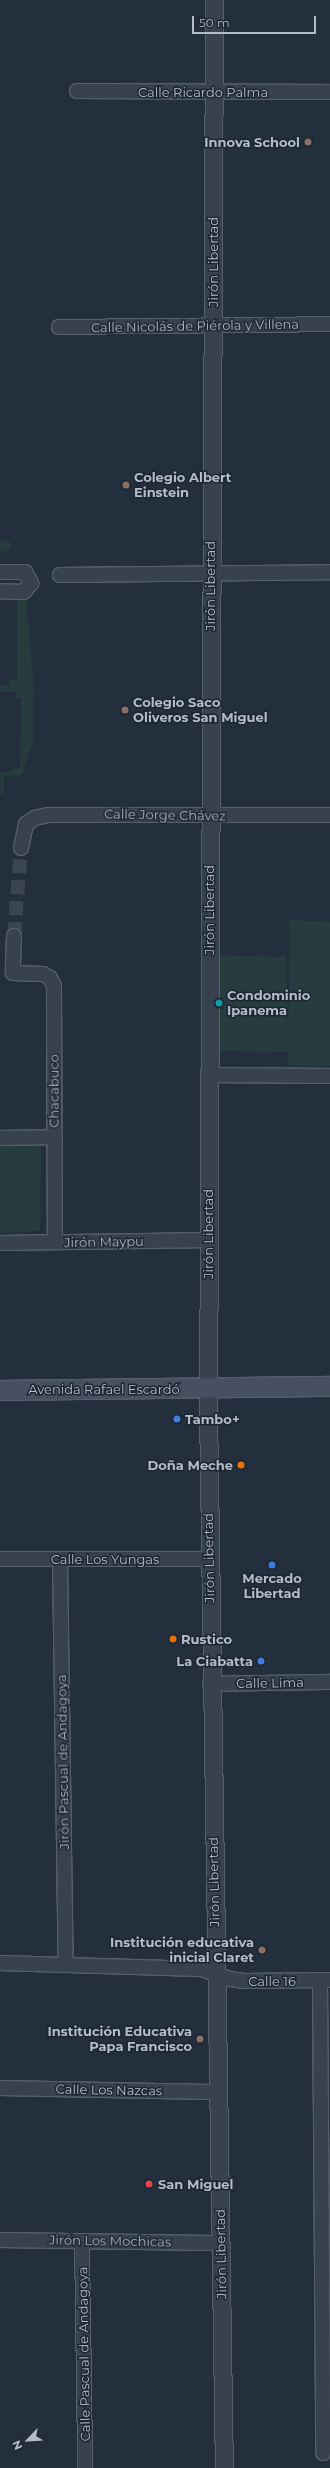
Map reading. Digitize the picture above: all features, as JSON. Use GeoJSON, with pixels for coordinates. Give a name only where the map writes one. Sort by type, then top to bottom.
{"type":"FeatureCollection","features":[{"type":"Feature","properties":{"kind":"main road","name":"Avenida Rafael Escardó"},"geometry":{"type":"LineString","coordinates":[[0,1390],[330,1386]]}},
{"type":"Feature","properties":{"kind":"street","name":"Jirón Libertad"},"geometry":{"type":"LineString","coordinates":[[214,0],[213,325],[210,573],[208,1388],[210,1684],[224,2468]]}},
{"type":"Feature","properties":{"kind":"street","name":"Calle Ricardo Palma"},"geometry":{"type":"LineString","coordinates":[[77,91],[330,92]]}},
{"type":"Feature","properties":{"kind":"street","name":"Calle Nicolás de Piérola y Villena"},"geometry":{"type":"LineString","coordinates":[[60,327],[330,324]]}},
{"type":"Feature","properties":{"kind":"street"},"geometry":{"type":"LineString","coordinates":[[0,572],[25,572],[31,583],[24,592],[0,591]]}},
{"type":"Feature","properties":{"kind":"street"},"geometry":{"type":"LineString","coordinates":[[60,574],[330,572]]}},
{"type":"Feature","properties":{"kind":"street","name":"Calle Jorge Chávez"},"geometry":{"type":"LineString","coordinates":[[21,848],[26,824],[35,818],[48,815],[330,815]]}},
{"type":"Feature","properties":{"kind":"street","name":"Chacabuco"},"geometry":{"type":"LineString","coordinates":[[14,936],[13,974],[43,974],[50,978],[54,986],[55,1242]]}},
{"type":"Feature","properties":{"kind":"street"},"geometry":{"type":"LineString","coordinates":[[209,1075],[330,1076]]}},
{"type":"Feature","properties":{"kind":"street"},"geometry":{"type":"LineString","coordinates":[[0,1138],[55,1137]]}},
{"type":"Feature","properties":{"kind":"street","name":"Jirón Maypu"},"geometry":{"type":"LineString","coordinates":[[0,1243],[208,1240]]}},
{"type":"Feature","properties":{"kind":"street","name":"Calle Los Yungas"},"geometry":{"type":"LineString","coordinates":[[0,1558],[209,1559]]}},
{"type":"Feature","properties":{"kind":"street","name":"Jirón Pascual de Andagoya"},"geometry":{"type":"LineString","coordinates":[[60,1559],[66,1964]]}},
{"type":"Feature","properties":{"kind":"street","name":"Calle Lima"},"geometry":{"type":"LineString","coordinates":[[210,1684],[330,1682]]}},
{"type":"Feature","properties":{"kind":"street","name":"Calle 16"},"geometry":{"type":"LineString","coordinates":[[0,1963],[201,1968],[230,1979],[245,1981],[325,1980]]}},
{"type":"Feature","properties":{"kind":"street"},"geometry":{"type":"LineString","coordinates":[[323,2453],[325,1980]]}},
{"type":"Feature","properties":{"kind":"street","name":"Calle Los Nazcas"},"geometry":{"type":"LineString","coordinates":[[0,2088],[218,2092]]}},
{"type":"Feature","properties":{"kind":"street","name":"Jirón Los Mochicas"},"geometry":{"type":"LineString","coordinates":[[0,2240],[221,2243]]}},
{"type":"Feature","properties":{"kind":"street","name":"Calle Pascual de Andagoya"},"geometry":{"type":"LineString","coordinates":[[82,2241],[86,2468]]}},
{"type":"Feature","properties":{"kind":"green space"},"geometry":{"type":"Polygon","coordinates":[[[3,540],[7,540],[11,546],[7,552],[3,552],[-1,548],[-1,544],[3,540]]]}},
{"type":"Feature","properties":{"kind":"green space"},"geometry":{"type":"Polygon","coordinates":[[[25,585],[34,689],[33,741],[22,775],[4,776],[4,793],[0,794],[0,772],[11,772],[12,768],[20,769],[21,698],[16,698],[16,692],[0,692],[0,685],[9,685],[9,680],[17,680],[17,599],[0,596],[0,591],[25,585]]]}},
{"type":"Feature","properties":{"kind":"green space"},"geometry":{"type":"Polygon","coordinates":[[[290,920],[330,922],[330,1066],[288,1065],[288,1052],[209,1051],[209,955],[286,957],[288,1045],[290,920]]]}},
{"type":"Feature","properties":{"kind":"green space"},"geometry":{"type":"Polygon","coordinates":[[[41,1144],[40,1231],[0,1233],[0,1145],[41,1144]]]}},
{"type":"Feature","properties":{"kind":"green space"},"geometry":{"type":"Polygon","coordinates":[[[326,2166],[330,2166],[330,2283],[326,2283],[326,2166]]]}},
{"type":"Feature","properties":{"kind":"tunnel"},"geometry":{"type":"LineString","coordinates":[[14,936],[21,848]]}},
{"type":"Feature","properties":{"kind":"place","name":"Innova School"},"geometry":{"type":"Point","coordinates":[308,142]}},
{"type":"Feature","properties":{"kind":"place","name":"Colegio Albert Einstein"},"geometry":{"type":"Point","coordinates":[126,485]}},
{"type":"Feature","properties":{"kind":"place","name":"Colegio Saco Oliveros San Miguel"},"geometry":{"type":"Point","coordinates":[125,710]}},
{"type":"Feature","properties":{"kind":"place","name":"Condominio Ipanema"},"geometry":{"type":"Point","coordinates":[219,1003]}},
{"type":"Feature","properties":{"kind":"place","name":"Tambo+"},"geometry":{"type":"Point","coordinates":[177,1419]}},
{"type":"Feature","properties":{"kind":"place","name":"Doña Meche"},"geometry":{"type":"Point","coordinates":[241,1465]}},
{"type":"Feature","properties":{"kind":"place","name":"Mercado Libertad"},"geometry":{"type":"Point","coordinates":[272,1565]}},
{"type":"Feature","properties":{"kind":"place","name":"Rustico"},"geometry":{"type":"Point","coordinates":[173,1639]}},
{"type":"Feature","properties":{"kind":"place","name":"La Ciabatta"},"geometry":{"type":"Point","coordinates":[261,1661]}},
{"type":"Feature","properties":{"kind":"place","name":"Institución educativa inicial Claret"},"geometry":{"type":"Point","coordinates":[262,1950]}},
{"type":"Feature","properties":{"kind":"place","name":"Institución Educativa Papa Francisco"},"geometry":{"type":"Point","coordinates":[200,2039]}},
{"type":"Feature","properties":{"kind":"place","name":"San Miguel"},"geometry":{"type":"Point","coordinates":[149,2184]}}]}
